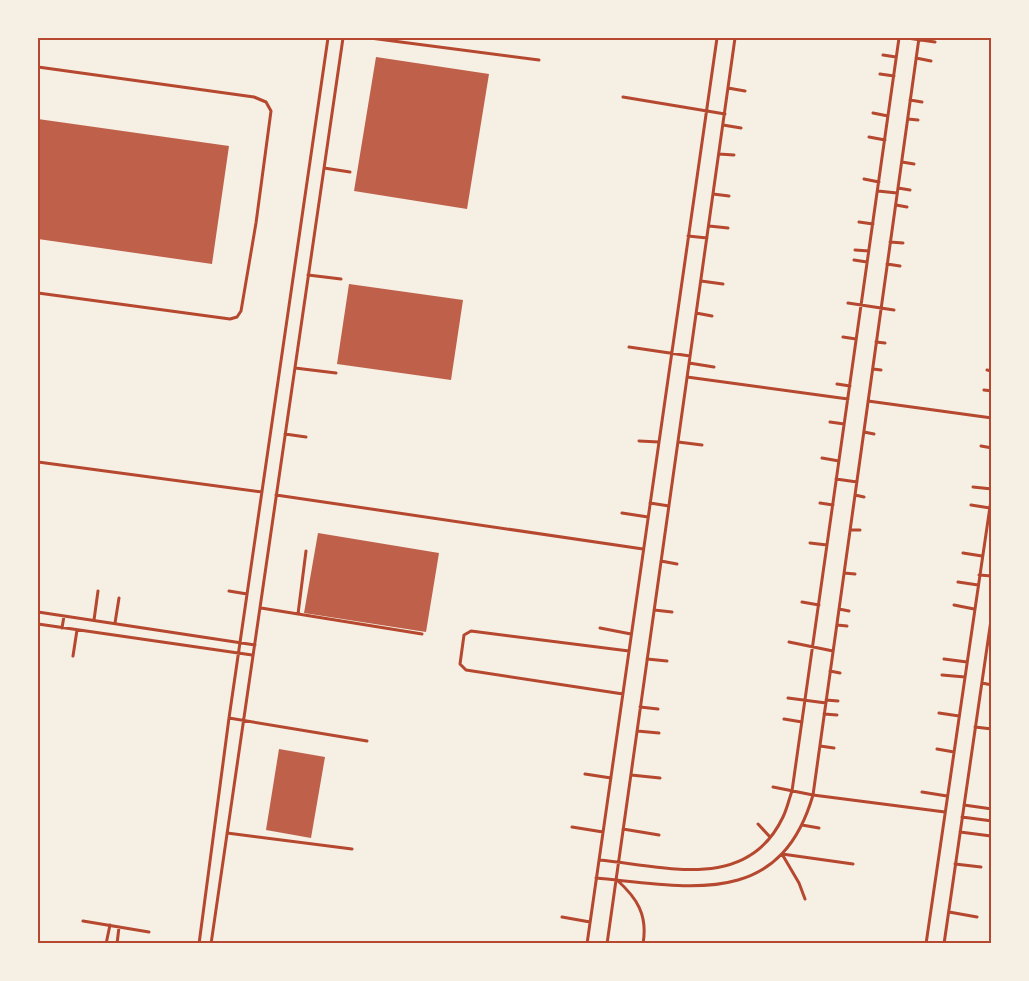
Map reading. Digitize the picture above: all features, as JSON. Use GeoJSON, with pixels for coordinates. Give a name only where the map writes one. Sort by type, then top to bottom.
{"type":"FeatureCollection","features":[{"type":"Feature","properties":{"kind":"lane"},"geometry":{"type":"LineString","coordinates":[[199,944],[238,653],[328,38]]}},
{"type":"Feature","properties":{"kind":"lane"},"geometry":{"type":"LineString","coordinates":[[211,944],[342,38]]}},
{"type":"Feature","properties":{"kind":"lane"},"geometry":{"type":"LineString","coordinates":[[372,38],[539,60]]}},
{"type":"Feature","properties":{"kind":"lane"},"geometry":{"type":"LineString","coordinates":[[587,944],[717,38]]}},
{"type":"Feature","properties":{"kind":"lane"},"geometry":{"type":"LineString","coordinates":[[607,944],[735,38]]}},
{"type":"Feature","properties":{"kind":"lane"},"geometry":{"type":"LineString","coordinates":[[599,860],[706,870],[726,867],[760,848],[784,816],[792,791],[899,38]]}},
{"type":"Feature","properties":{"kind":"lane"},"geometry":{"type":"LineString","coordinates":[[907,38],[935,42]]}},
{"type":"Feature","properties":{"kind":"lane"},"geometry":{"type":"LineString","coordinates":[[596,878],[712,886],[737,881],[761,870],[782,854],[796,837],[802,825],[813,795],[919,38]]}},
{"type":"Feature","properties":{"kind":"lane"},"geometry":{"type":"LineString","coordinates":[[883,55],[896,57]]}},
{"type":"Feature","properties":{"kind":"lane"},"geometry":{"type":"LineString","coordinates":[[916,58],[931,61]]}},
{"type":"Feature","properties":{"kind":"lane"},"geometry":{"type":"LineString","coordinates":[[38,67],[254,97],[266,102],[271,111],[256,223],[241,311],[237,317],[230,319],[38,293]]}},
{"type":"Feature","properties":{"kind":"lane"},"geometry":{"type":"LineString","coordinates":[[880,74],[894,76]]}},
{"type":"Feature","properties":{"kind":"lane"},"geometry":{"type":"LineString","coordinates":[[728,88],[745,91]]}},
{"type":"Feature","properties":{"kind":"lane"},"geometry":{"type":"LineString","coordinates":[[623,97],[724,114]]}},
{"type":"Feature","properties":{"kind":"lane"},"geometry":{"type":"LineString","coordinates":[[910,100],[922,102]]}},
{"type":"Feature","properties":{"kind":"lane"},"geometry":{"type":"LineString","coordinates":[[873,114],[888,116]]}},
{"type":"Feature","properties":{"kind":"lane"},"geometry":{"type":"LineString","coordinates":[[908,119],[918,120]]}},
{"type":"Feature","properties":{"kind":"lane"},"geometry":{"type":"LineString","coordinates":[[723,126],[741,128]]}},
{"type":"Feature","properties":{"kind":"lane"},"geometry":{"type":"LineString","coordinates":[[869,137],[885,140]]}},
{"type":"Feature","properties":{"kind":"lane"},"geometry":{"type":"LineString","coordinates":[[719,153],[734,155]]}},
{"type":"Feature","properties":{"kind":"lane"},"geometry":{"type":"LineString","coordinates":[[902,162],[914,164]]}},
{"type":"Feature","properties":{"kind":"lane"},"geometry":{"type":"LineString","coordinates":[[324,168],[350,172]]}},
{"type":"Feature","properties":{"kind":"lane"},"geometry":{"type":"LineString","coordinates":[[864,179],[879,182]]}},
{"type":"Feature","properties":{"kind":"lane"},"geometry":{"type":"LineString","coordinates":[[898,188],[910,190]]}},
{"type":"Feature","properties":{"kind":"lane"},"geometry":{"type":"LineString","coordinates":[[877,190],[897,193]]}},
{"type":"Feature","properties":{"kind":"lane"},"geometry":{"type":"LineString","coordinates":[[713,194],[729,196]]}},
{"type":"Feature","properties":{"kind":"lane"},"geometry":{"type":"LineString","coordinates":[[896,205],[907,207]]}},
{"type":"Feature","properties":{"kind":"lane"},"geometry":{"type":"LineString","coordinates":[[859,222],[873,224]]}},
{"type":"Feature","properties":{"kind":"lane"},"geometry":{"type":"LineString","coordinates":[[709,226],[728,228]]}},
{"type":"Feature","properties":{"kind":"lane"},"geometry":{"type":"LineString","coordinates":[[688,236],[707,238]]}},
{"type":"Feature","properties":{"kind":"lane"},"geometry":{"type":"LineString","coordinates":[[890,242],[903,243]]}},
{"type":"Feature","properties":{"kind":"lane"},"geometry":{"type":"LineString","coordinates":[[855,250],[869,251]]}},
{"type":"Feature","properties":{"kind":"lane"},"geometry":{"type":"LineString","coordinates":[[854,260],[867,262]]}},
{"type":"Feature","properties":{"kind":"lane"},"geometry":{"type":"LineString","coordinates":[[887,264],[900,266]]}},
{"type":"Feature","properties":{"kind":"lane"},"geometry":{"type":"LineString","coordinates":[[308,275],[340,279]]}},
{"type":"Feature","properties":{"kind":"lane"},"geometry":{"type":"LineString","coordinates":[[701,281],[723,284]]}},
{"type":"Feature","properties":{"kind":"lane"},"geometry":{"type":"LineString","coordinates":[[848,303],[894,310]]}},
{"type":"Feature","properties":{"kind":"lane"},"geometry":{"type":"LineString","coordinates":[[696,314],[712,316]]}},
{"type":"Feature","properties":{"kind":"lane"},"geometry":{"type":"LineString","coordinates":[[843,337],[856,339]]}},
{"type":"Feature","properties":{"kind":"lane"},"geometry":{"type":"LineString","coordinates":[[876,342],[885,343]]}},
{"type":"Feature","properties":{"kind":"lane"},"geometry":{"type":"LineString","coordinates":[[629,347],[690,356]]}},
{"type":"Feature","properties":{"kind":"lane"},"geometry":{"type":"LineString","coordinates":[[689,363],[714,367]]}},
{"type":"Feature","properties":{"kind":"lane"},"geometry":{"type":"LineString","coordinates":[[295,368],[336,373]]}},
{"type":"Feature","properties":{"kind":"lane"},"geometry":{"type":"LineString","coordinates":[[873,369],[881,370]]}},
{"type":"Feature","properties":{"kind":"lane"},"geometry":{"type":"LineString","coordinates":[[687,377],[848,399]]}},
{"type":"Feature","properties":{"kind":"lane"},"geometry":{"type":"LineString","coordinates":[[837,384],[850,386]]}},
{"type":"Feature","properties":{"kind":"lane"},"geometry":{"type":"LineString","coordinates":[[984,390],[992,391]]}},
{"type":"Feature","properties":{"kind":"lane"},"geometry":{"type":"LineString","coordinates":[[868,401],[992,418]]}},
{"type":"Feature","properties":{"kind":"lane"},"geometry":{"type":"LineString","coordinates":[[830,422],[844,424]]}},
{"type":"Feature","properties":{"kind":"lane"},"geometry":{"type":"LineString","coordinates":[[864,432],[874,434]]}},
{"type":"Feature","properties":{"kind":"lane"},"geometry":{"type":"LineString","coordinates":[[285,434],[306,437]]}},
{"type":"Feature","properties":{"kind":"lane"},"geometry":{"type":"LineString","coordinates":[[639,441],[659,442]]}},
{"type":"Feature","properties":{"kind":"lane"},"geometry":{"type":"LineString","coordinates":[[678,442],[702,446]]}},
{"type":"Feature","properties":{"kind":"lane"},"geometry":{"type":"LineString","coordinates":[[981,446],[992,448]]}},
{"type":"Feature","properties":{"kind":"lane"},"geometry":{"type":"LineString","coordinates":[[822,458],[839,461]]}},
{"type":"Feature","properties":{"kind":"lane"},"geometry":{"type":"LineString","coordinates":[[38,462],[262,492]]}},
{"type":"Feature","properties":{"kind":"lane"},"geometry":{"type":"LineString","coordinates":[[836,479],[857,482]]}},
{"type":"Feature","properties":{"kind":"lane"},"geometry":{"type":"LineString","coordinates":[[926,944],[992,491],[973,487]]}},
{"type":"Feature","properties":{"kind":"lane"},"geometry":{"type":"LineString","coordinates":[[276,495],[644,549]]}},
{"type":"Feature","properties":{"kind":"lane"},"geometry":{"type":"LineString","coordinates":[[855,495],[864,497]]}},
{"type":"Feature","properties":{"kind":"lane"},"geometry":{"type":"LineString","coordinates":[[820,502],[833,505]]}},
{"type":"Feature","properties":{"kind":"lane"},"geometry":{"type":"LineString","coordinates":[[650,503],[669,506]]}},
{"type":"Feature","properties":{"kind":"lane"},"geometry":{"type":"LineString","coordinates":[[971,505],[990,507]]}},
{"type":"Feature","properties":{"kind":"lane"},"geometry":{"type":"LineString","coordinates":[[622,513],[648,517]]}},
{"type":"Feature","properties":{"kind":"lane"},"geometry":{"type":"LineString","coordinates":[[850,530],[860,531]]}},
{"type":"Feature","properties":{"kind":"lane"},"geometry":{"type":"LineString","coordinates":[[810,543],[827,545]]}},
{"type":"Feature","properties":{"kind":"lane"},"geometry":{"type":"LineString","coordinates":[[298,614],[306,551]]}},
{"type":"Feature","properties":{"kind":"lane"},"geometry":{"type":"LineString","coordinates":[[963,553],[982,556]]}},
{"type":"Feature","properties":{"kind":"lane"},"geometry":{"type":"LineString","coordinates":[[661,561],[677,564]]}},
{"type":"Feature","properties":{"kind":"lane"},"geometry":{"type":"LineString","coordinates":[[844,573],[855,574]]}},
{"type":"Feature","properties":{"kind":"lane"},"geometry":{"type":"LineString","coordinates":[[980,575],[992,576]]}},
{"type":"Feature","properties":{"kind":"lane"},"geometry":{"type":"LineString","coordinates":[[958,582],[978,585]]}},
{"type":"Feature","properties":{"kind":"lane"},"geometry":{"type":"LineString","coordinates":[[94,620],[98,591]]}},
{"type":"Feature","properties":{"kind":"lane"},"geometry":{"type":"LineString","coordinates":[[229,591],[247,594]]}},
{"type":"Feature","properties":{"kind":"lane"},"geometry":{"type":"LineString","coordinates":[[115,623],[119,598]]}},
{"type":"Feature","properties":{"kind":"lane"},"geometry":{"type":"LineString","coordinates":[[802,602],[819,605]]}},
{"type":"Feature","properties":{"kind":"lane"},"geometry":{"type":"LineString","coordinates":[[954,605],[974,609]]}},
{"type":"Feature","properties":{"kind":"lane"},"geometry":{"type":"LineString","coordinates":[[260,608],[422,634]]}},
{"type":"Feature","properties":{"kind":"lane"},"geometry":{"type":"LineString","coordinates":[[839,609],[849,611]]}},
{"type":"Feature","properties":{"kind":"lane"},"geometry":{"type":"LineString","coordinates":[[654,610],[672,612]]}},
{"type":"Feature","properties":{"kind":"lane"},"geometry":{"type":"LineString","coordinates":[[38,612],[255,645]]}},
{"type":"Feature","properties":{"kind":"lane"},"geometry":{"type":"LineString","coordinates":[[944,944],[992,614]]}},
{"type":"Feature","properties":{"kind":"lane"},"geometry":{"type":"LineString","coordinates":[[62,628],[64,616]]}},
{"type":"Feature","properties":{"kind":"lane"},"geometry":{"type":"LineString","coordinates":[[38,624],[253,655]]}},
{"type":"Feature","properties":{"kind":"lane"},"geometry":{"type":"LineString","coordinates":[[837,625],[847,626]]}},
{"type":"Feature","properties":{"kind":"lane"},"geometry":{"type":"LineString","coordinates":[[600,628],[631,634]]}},
{"type":"Feature","properties":{"kind":"lane"},"geometry":{"type":"LineString","coordinates":[[73,656],[77,630]]}},
{"type":"Feature","properties":{"kind":"lane"},"geometry":{"type":"LineString","coordinates":[[623,694],[466,670],[460,664],[464,635],[471,631],[629,651]]}},
{"type":"Feature","properties":{"kind":"lane"},"geometry":{"type":"LineString","coordinates":[[789,642],[833,651]]}},
{"type":"Feature","properties":{"kind":"lane"},"geometry":{"type":"LineString","coordinates":[[647,658],[667,661]]}},
{"type":"Feature","properties":{"kind":"lane"},"geometry":{"type":"LineString","coordinates":[[944,659],[967,662]]}},
{"type":"Feature","properties":{"kind":"lane"},"geometry":{"type":"LineString","coordinates":[[830,671],[840,673]]}},
{"type":"Feature","properties":{"kind":"lane"},"geometry":{"type":"LineString","coordinates":[[942,675],[964,677]]}},
{"type":"Feature","properties":{"kind":"lane"},"geometry":{"type":"LineString","coordinates":[[982,683],[992,685]]}},
{"type":"Feature","properties":{"kind":"lane"},"geometry":{"type":"LineString","coordinates":[[788,698],[838,701]]}},
{"type":"Feature","properties":{"kind":"lane"},"geometry":{"type":"LineString","coordinates":[[640,707],[658,709]]}},
{"type":"Feature","properties":{"kind":"lane"},"geometry":{"type":"LineString","coordinates":[[939,713],[959,716]]}},
{"type":"Feature","properties":{"kind":"lane"},"geometry":{"type":"LineString","coordinates":[[824,714],[837,715]]}},
{"type":"Feature","properties":{"kind":"lane"},"geometry":{"type":"LineString","coordinates":[[229,718],[367,741]]}},
{"type":"Feature","properties":{"kind":"lane"},"geometry":{"type":"LineString","coordinates":[[784,719],[802,722]]}},
{"type":"Feature","properties":{"kind":"lane"},"geometry":{"type":"LineString","coordinates":[[975,727],[992,729]]}},
{"type":"Feature","properties":{"kind":"lane"},"geometry":{"type":"LineString","coordinates":[[637,731],[659,733]]}},
{"type":"Feature","properties":{"kind":"lane"},"geometry":{"type":"LineString","coordinates":[[820,746],[834,748]]}},
{"type":"Feature","properties":{"kind":"lane"},"geometry":{"type":"LineString","coordinates":[[937,749],[954,752]]}},
{"type":"Feature","properties":{"kind":"lane"},"geometry":{"type":"LineString","coordinates":[[585,774],[611,778]]}},
{"type":"Feature","properties":{"kind":"lane"},"geometry":{"type":"LineString","coordinates":[[631,775],[660,778]]}},
{"type":"Feature","properties":{"kind":"lane"},"geometry":{"type":"LineString","coordinates":[[773,787],[813,795],[945,812]]}},
{"type":"Feature","properties":{"kind":"lane"},"geometry":{"type":"LineString","coordinates":[[922,792],[947,796]]}},
{"type":"Feature","properties":{"kind":"lane"},"geometry":{"type":"LineString","coordinates":[[964,806],[992,809]]}},
{"type":"Feature","properties":{"kind":"lane"},"geometry":{"type":"LineString","coordinates":[[962,817],[992,821]]}},
{"type":"Feature","properties":{"kind":"lane"},"geometry":{"type":"LineString","coordinates":[[758,824],[770,837]]}},
{"type":"Feature","properties":{"kind":"lane"},"geometry":{"type":"LineString","coordinates":[[802,825],[819,828]]}},
{"type":"Feature","properties":{"kind":"lane"},"geometry":{"type":"LineString","coordinates":[[572,827],[603,832]]}},
{"type":"Feature","properties":{"kind":"lane"},"geometry":{"type":"LineString","coordinates":[[623,829],[660,835]]}},
{"type":"Feature","properties":{"kind":"lane"},"geometry":{"type":"LineString","coordinates":[[960,832],[991,836]]}},
{"type":"Feature","properties":{"kind":"lane"},"geometry":{"type":"LineString","coordinates":[[227,833],[352,849]]}},
{"type":"Feature","properties":{"kind":"lane"},"geometry":{"type":"LineString","coordinates":[[782,854],[852,864]]}},
{"type":"Feature","properties":{"kind":"lane"},"geometry":{"type":"LineString","coordinates":[[782,854],[799,883],[805,899]]}},
{"type":"Feature","properties":{"kind":"lane"},"geometry":{"type":"LineString","coordinates":[[956,864],[981,867]]}},
{"type":"Feature","properties":{"kind":"lane"},"geometry":{"type":"LineString","coordinates":[[617,880],[632,894],[642,912],[645,932],[643,944]]}},
{"type":"Feature","properties":{"kind":"lane"},"geometry":{"type":"LineString","coordinates":[[949,912],[977,917]]}},
{"type":"Feature","properties":{"kind":"lane"},"geometry":{"type":"LineString","coordinates":[[562,917],[590,922]]}},
{"type":"Feature","properties":{"kind":"lane"},"geometry":{"type":"LineString","coordinates":[[83,921],[149,932]]}},
{"type":"Feature","properties":{"kind":"lane"},"geometry":{"type":"LineString","coordinates":[[106,944],[110,925]]}},
{"type":"Feature","properties":{"kind":"lane"},"geometry":{"type":"LineString","coordinates":[[117,944],[119,927]]}},
{"type":"Feature","properties":{"kind":"building"},"geometry":{"type":"Polygon","coordinates":[[[376,57],[489,74],[467,209],[354,191],[376,57]]]}},
{"type":"Feature","properties":{"kind":"building"},"geometry":{"type":"Polygon","coordinates":[[[38,119],[229,146],[212,264],[38,239],[38,119]]]}},
{"type":"Feature","properties":{"kind":"building"},"geometry":{"type":"Polygon","coordinates":[[[349,284],[463,300],[451,380],[337,364],[349,284]]]}},
{"type":"Feature","properties":{"kind":"building"},"geometry":{"type":"Polygon","coordinates":[[[318,533],[439,553],[426,632],[304,613],[318,533]]]}},
{"type":"Feature","properties":{"kind":"building"},"geometry":{"type":"Polygon","coordinates":[[[279,749],[325,757],[311,838],[266,830],[279,749]]]}}]}
